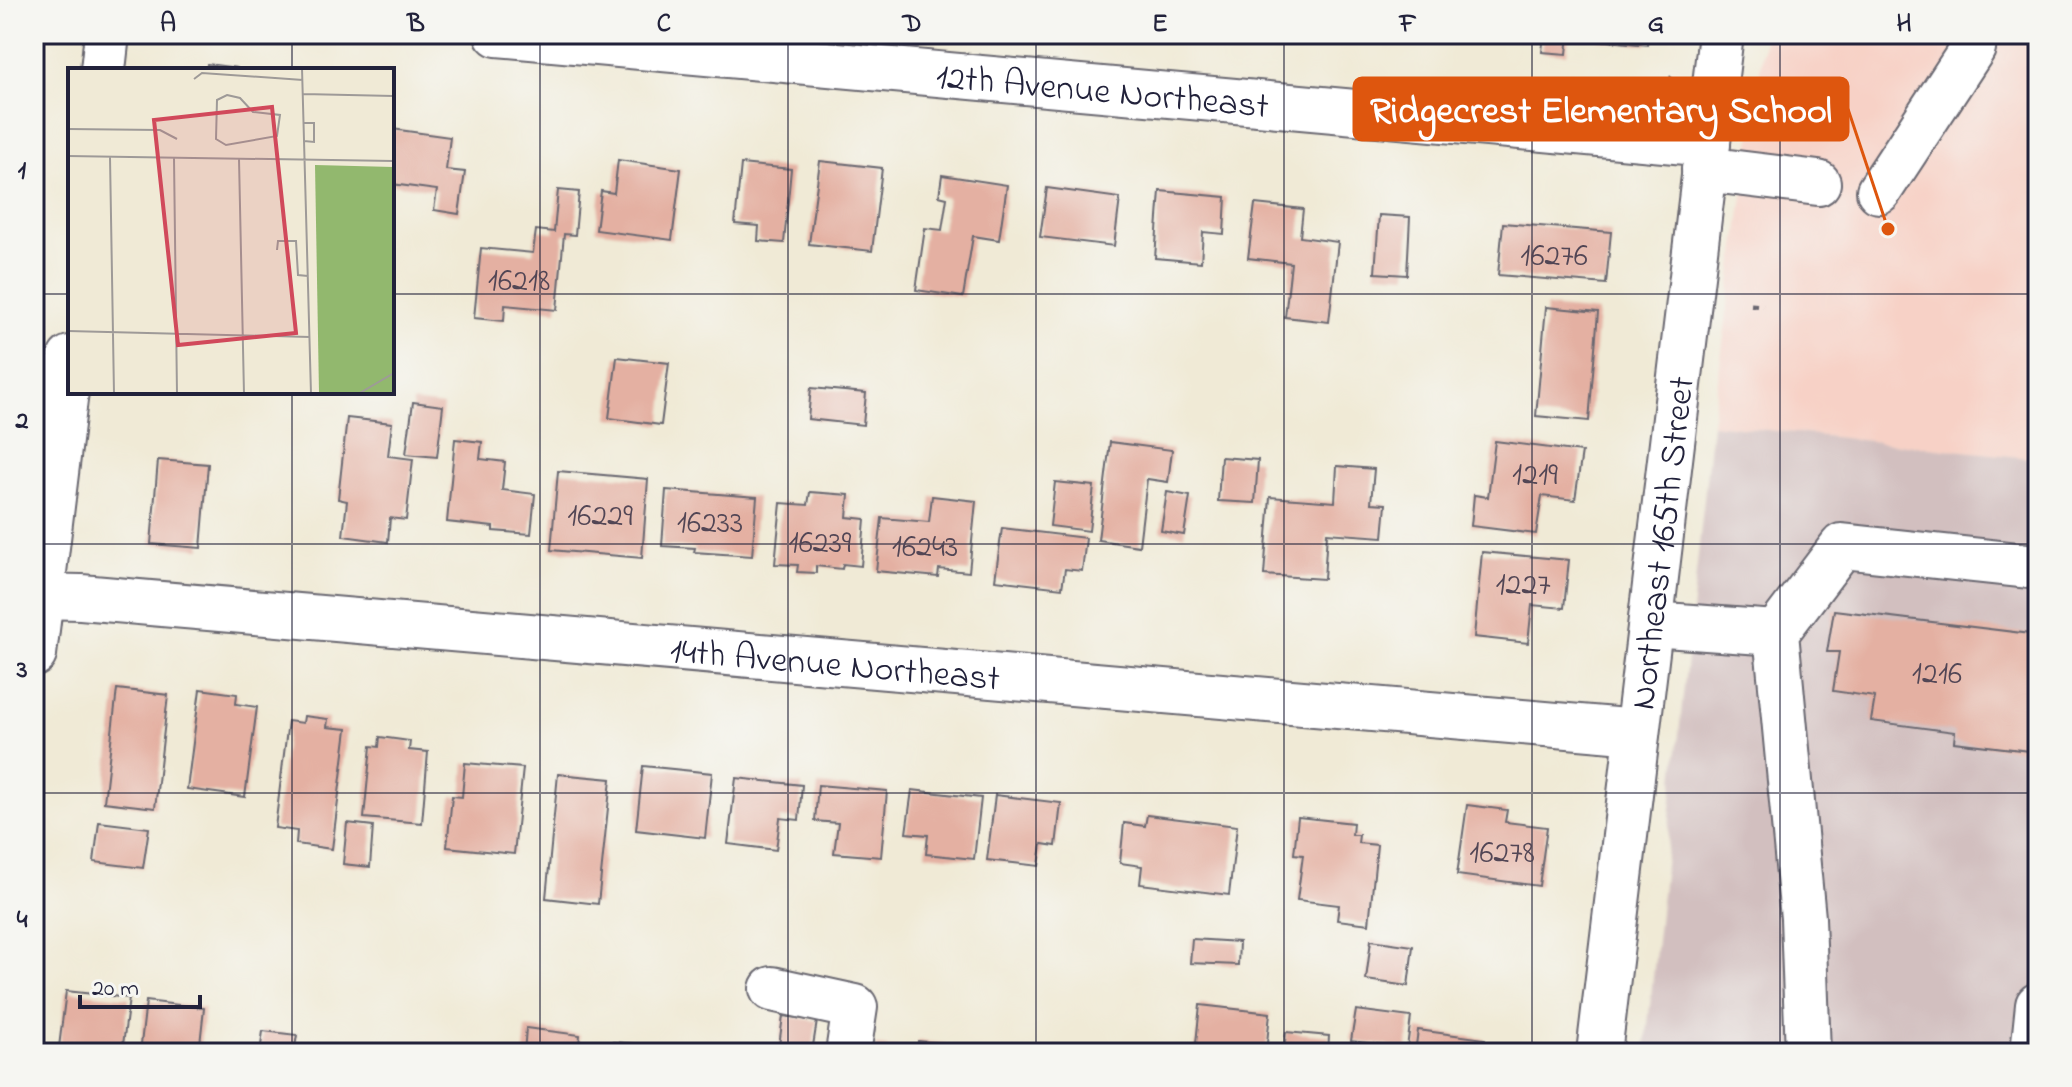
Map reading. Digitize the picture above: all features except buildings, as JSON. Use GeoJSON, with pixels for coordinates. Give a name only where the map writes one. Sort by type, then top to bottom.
{"type":"FeatureCollection","features":[{"type":"Feature","properties":{"kind":"street"},"geometry":{"type":"LineString","coordinates":[[103,68],[107,34]]}},
{"type":"Feature","properties":{"kind":"street","name":"12th Avenue Northeast"},"geometry":{"type":"LineString","coordinates":[[497,34],[1706,156],[1818,183]]}},
{"type":"Feature","properties":{"kind":"street","name":"Northeast 165th Street"},"geometry":{"type":"LineString","coordinates":[[1599,1053],[1721,34]]}},
{"type":"Feature","properties":{"kind":"street"},"geometry":{"type":"LineString","coordinates":[[1879,191],[1973,48],[1975,34]]}},
{"type":"Feature","properties":{"kind":"street"},"geometry":{"type":"LineString","coordinates":[[34,654],[38,596],[68,373]]}},
{"type":"Feature","properties":{"kind":"street"},"geometry":{"type":"LineString","coordinates":[[1808,1053],[1803,918],[1776,633],[1842,546],[2038,567]]}},
{"type":"Feature","properties":{"kind":"street","name":"14th Avenue Northeast"},"geometry":{"type":"LineString","coordinates":[[38,596],[1637,732]]}},
{"type":"Feature","properties":{"kind":"street"},"geometry":{"type":"LineString","coordinates":[[1651,624],[1776,633]]}},
{"type":"Feature","properties":{"kind":"street"},"geometry":{"type":"LineString","coordinates":[[772,989],[855,1007],[848,1053]]}},
{"type":"Feature","properties":{"kind":"street"},"geometry":{"type":"LineString","coordinates":[[2033,1053],[2038,1005]]}},
{"type":"Feature","properties":{"kind":"path"},"geometry":{"type":"LineString","coordinates":[[1649,103],[1675,73]]}},
{"type":"Feature","properties":{"kind":"path"},"geometry":{"type":"LineString","coordinates":[[1751,305],[1763,306]]}},
{"type":"Feature","properties":{"kind":"shaded area"},"geometry":{"type":"Polygon","coordinates":[[[1765,34],[2038,34],[2038,459],[1712,424],[1765,34]]]}},
{"type":"Feature","properties":{"kind":"shaded area"},"geometry":{"type":"Polygon","coordinates":[[[1712,424],[2038,459],[2038,1053],[1645,1053],[1712,424]]]}},
{"type":"Feature","properties":{"kind":"place","name":"Ridgecrest Elementary School"},"geometry":{"type":"Point","coordinates":[1888,229]}}]}
